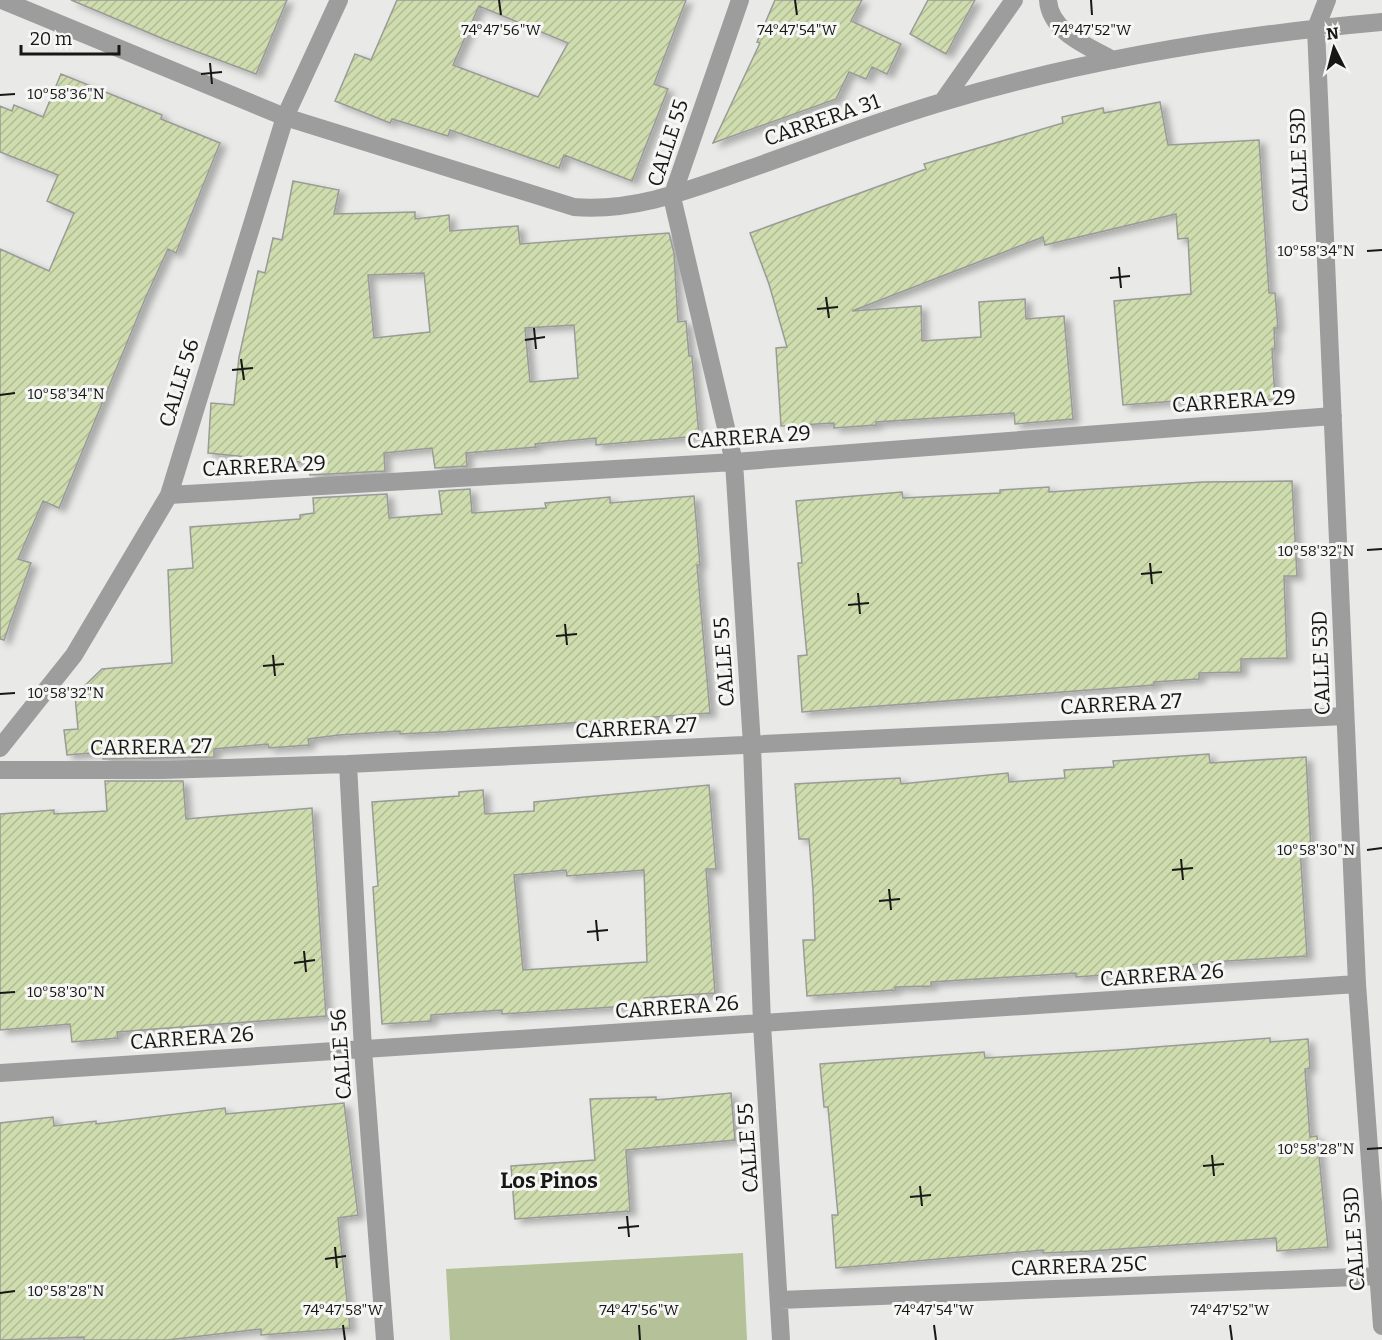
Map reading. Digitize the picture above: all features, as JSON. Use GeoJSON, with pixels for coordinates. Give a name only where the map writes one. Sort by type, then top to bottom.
{"type":"FeatureCollection","features":[{"type":"Feature","properties":{"kind":"street","name":"CARRERA 31"},"geometry":{"type":"LineString","coordinates":[[2,0],[285,117],[574,207],[610,207],[672,197],[943,101],[1024,78],[1113,60],[1316,28],[1382,22]]}},
{"type":"Feature","properties":{"kind":"street","name":"CALLE 56"},"geometry":{"type":"LineString","coordinates":[[0,748],[74,655],[169,495],[285,117],[339,0]]}},
{"type":"Feature","properties":{"kind":"street","name":"CALLE 55"},"geometry":{"type":"LineString","coordinates":[[740,0],[672,197],[734,462],[752,745],[762,1024],[781,1340]]}},
{"type":"Feature","properties":{"kind":"street"},"geometry":{"type":"LineString","coordinates":[[943,101],[1014,0]]}},
{"type":"Feature","properties":{"kind":"street"},"geometry":{"type":"LineString","coordinates":[[1048,0],[1049,12],[1067,34],[1113,60]]}},
{"type":"Feature","properties":{"kind":"street","name":"CALLE 53D"},"geometry":{"type":"LineString","coordinates":[[1327,0],[1316,28],[1357,984],[1382,1326]]}},
{"type":"Feature","properties":{"kind":"street","name":"CARRERA 29"},"geometry":{"type":"LineString","coordinates":[[169,495],[734,462],[1333,416]]}},
{"type":"Feature","properties":{"kind":"street","name":"CARRERA 27"},"geometry":{"type":"LineString","coordinates":[[0,770],[162,770],[348,764],[1346,716]]}},
{"type":"Feature","properties":{"kind":"street","name":"CALLE 56"},"geometry":{"type":"LineString","coordinates":[[348,764],[363,1050],[386,1340]]}},
{"type":"Feature","properties":{"kind":"street","name":"CARRERA 26"},"geometry":{"type":"LineString","coordinates":[[0,1073],[1357,984]]}},
{"type":"Feature","properties":{"kind":"street","name":"CARRERA 25C"},"geometry":{"type":"LineString","coordinates":[[780,1300],[1380,1276]]}},
{"type":"Feature","properties":{"kind":"green space"},"geometry":{"type":"Polygon","coordinates":[[[743,1253],[747,1340],[450,1340],[446,1269],[743,1253]]]}},
{"type":"Feature","properties":{"kind":"building"},"geometry":{"type":"Polygon","coordinates":[[[71,0],[287,0],[256,74],[166,40],[71,0]]]}},
{"type":"Feature","properties":{"kind":"building"},"geometry":{"type":"Polygon","coordinates":[[[397,0],[686,0],[654,84],[668,89],[632,181],[564,155],[559,168],[450,130],[448,136],[392,119],[390,123],[335,101],[355,54],[371,60],[397,0]],[[479,6],[453,65],[538,97],[568,43],[479,6]]]}},
{"type":"Feature","properties":{"kind":"building"},"geometry":{"type":"Polygon","coordinates":[[[775,0],[862,0],[851,21],[901,44],[887,74],[872,67],[866,79],[849,72],[836,99],[713,143],[760,43],[757,42],[775,0]]]}},
{"type":"Feature","properties":{"kind":"building"},"geometry":{"type":"Polygon","coordinates":[[[928,0],[975,0],[946,54],[910,34],[928,0]]]}},
{"type":"Feature","properties":{"kind":"building"},"geometry":{"type":"Polygon","coordinates":[[[61,74],[162,115],[161,119],[220,143],[176,253],[168,249],[145,299],[59,508],[43,501],[18,559],[31,563],[4,640],[0,639],[0,249],[49,271],[74,213],[47,201],[58,175],[0,152],[0,106],[12,111],[14,105],[43,117],[61,74]]]}},
{"type":"Feature","properties":{"kind":"building"},"geometry":{"type":"Polygon","coordinates":[[[1160,102],[1168,145],[1259,140],[1269,293],[1275,293],[1278,328],[1274,328],[1275,349],[1272,349],[1275,399],[1228,402],[1228,397],[1123,405],[1114,301],[1191,294],[1188,238],[1178,239],[1176,214],[1045,245],[1043,237],[852,311],[921,306],[922,341],[981,337],[979,302],[1025,299],[1026,319],[1064,316],[1073,419],[1015,424],[1014,413],[876,422],[876,425],[834,428],[834,423],[781,426],[776,348],[787,347],[769,284],[750,233],[926,169],[924,164],[1063,123],[1062,117],[1103,108],[1104,113],[1160,102]]]}},
{"type":"Feature","properties":{"kind":"building"},"geometry":{"type":"Polygon","coordinates":[[[293,181],[339,190],[334,214],[415,212],[415,219],[449,215],[450,231],[518,226],[520,244],[669,233],[674,253],[678,322],[686,321],[689,356],[692,356],[699,436],[596,445],[596,438],[535,444],[536,447],[466,453],[467,466],[435,468],[432,448],[384,453],[385,471],[310,475],[309,463],[208,453],[211,403],[234,405],[239,357],[258,271],[265,273],[273,238],[282,240],[293,181]],[[424,273],[368,275],[374,338],[430,332],[424,273]],[[574,325],[525,328],[530,382],[578,378],[574,325]]]}},
{"type":"Feature","properties":{"kind":"building"},"geometry":{"type":"Polygon","coordinates":[[[1292,481],[1297,576],[1284,576],[1287,658],[1241,659],[1241,672],[1199,673],[1199,679],[1154,682],[1154,685],[802,712],[798,656],[807,655],[798,563],[802,563],[796,501],[902,492],[903,498],[1000,493],[1000,490],[1049,487],[1049,492],[1203,482],[1292,481]]]}},
{"type":"Feature","properties":{"kind":"building"},"geometry":{"type":"Polygon","coordinates":[[[470,489],[472,513],[546,508],[545,503],[610,497],[610,503],[694,496],[700,565],[697,565],[710,713],[441,732],[400,734],[400,731],[339,735],[308,739],[309,745],[269,748],[268,744],[214,749],[214,757],[103,759],[103,752],[67,755],[64,730],[78,729],[75,695],[102,669],[172,663],[168,570],[193,568],[190,527],[300,519],[300,515],[314,513],[313,498],[387,494],[389,518],[442,514],[439,491],[470,489]]]}},
{"type":"Feature","properties":{"kind":"building"},"geometry":{"type":"Polygon","coordinates":[[[1209,754],[1210,763],[1306,757],[1311,848],[1300,848],[1307,956],[1211,962],[1166,969],[1076,977],[1076,973],[931,982],[931,986],[895,987],[895,990],[807,996],[803,940],[815,940],[813,890],[809,839],[799,839],[795,784],[900,778],[901,784],[1008,773],[1009,782],[1065,778],[1064,770],[1114,767],[1113,761],[1209,754]]]}},
{"type":"Feature","properties":{"kind":"building"},"geometry":{"type":"Polygon","coordinates":[[[105,781],[183,781],[186,819],[312,808],[326,1016],[117,1032],[118,1038],[72,1042],[70,1024],[0,1030],[0,814],[54,810],[54,814],[107,811],[105,781]]]}},
{"type":"Feature","properties":{"kind":"building"},"geometry":{"type":"Polygon","coordinates":[[[709,785],[716,869],[706,869],[715,993],[644,998],[645,1005],[502,1014],[502,1010],[431,1015],[431,1021],[382,1024],[373,887],[378,886],[372,802],[459,796],[459,792],[483,790],[485,814],[534,811],[534,802],[709,785]],[[566,870],[514,875],[523,970],[647,962],[644,870],[567,876],[566,870]]]}},
{"type":"Feature","properties":{"kind":"building"},"geometry":{"type":"Polygon","coordinates":[[[1270,1038],[1270,1042],[1308,1039],[1310,1068],[1305,1069],[1310,1137],[1317,1136],[1328,1247],[1277,1251],[1276,1238],[1091,1251],[1043,1253],[1043,1250],[836,1268],[832,1215],[838,1215],[828,1107],[824,1107],[820,1064],[984,1052],[985,1058],[1270,1038]]]}},
{"type":"Feature","properties":{"kind":"building"},"geometry":{"type":"Polygon","coordinates":[[[731,1093],[735,1140],[626,1150],[630,1211],[515,1219],[511,1166],[595,1160],[590,1099],[656,1097],[656,1100],[731,1093]]]}},
{"type":"Feature","properties":{"kind":"building"},"geometry":{"type":"Polygon","coordinates":[[[344,1103],[358,1215],[338,1218],[350,1328],[261,1335],[261,1329],[167,1340],[84,1340],[84,1337],[0,1340],[0,1123],[53,1117],[54,1126],[96,1121],[96,1124],[225,1108],[226,1114],[344,1103]]]}},
{"type":"Feature","properties":{"kind":"district","name":"Los Pinos"},"geometry":{"type":"Point","coordinates":[549,1180]}}]}
